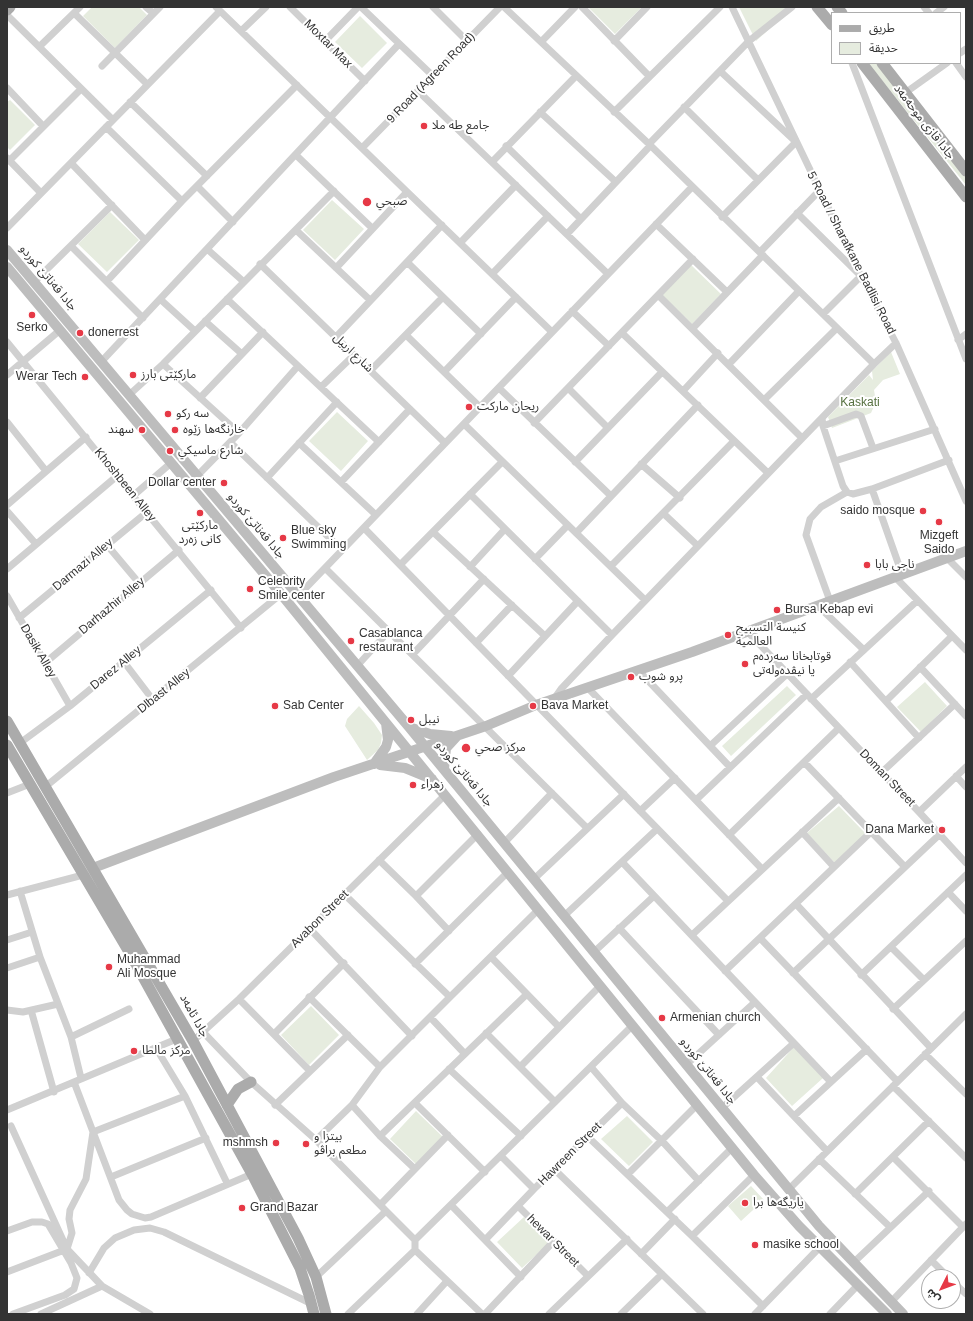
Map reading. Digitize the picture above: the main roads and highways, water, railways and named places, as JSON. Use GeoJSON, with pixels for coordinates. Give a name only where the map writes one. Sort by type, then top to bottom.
{"type":"FeatureCollection","features":[{"type":"Feature","properties":{"kind":"main road"},"geometry":{"type":"LineString","coordinates":[[7,10],[10,7]]}},
{"type":"Feature","properties":{"kind":"main road"},"geometry":{"type":"LineString","coordinates":[[817,7],[831,24]]}},
{"type":"Feature","properties":{"kind":"main road","name":"جادا قازی موحەمەد"},"geometry":{"type":"LineString","coordinates":[[863,64],[966,197]]}},
{"type":"Feature","properties":{"kind":"main road","name":"جادا قازی موحەمەد"},"geometry":{"type":"LineString","coordinates":[[883,64],[966,171]]}},
{"type":"Feature","properties":{"kind":"main road"},"geometry":{"type":"LineString","coordinates":[[915,132],[917,122],[927,121]]}},
{"type":"Feature","properties":{"kind":"main road","name":"جادا ئامەد"},"geometry":{"type":"LineString","coordinates":[[7,720],[193,1041],[298,1238],[316,1277],[326,1314]]}},
{"type":"Feature","properties":{"kind":"main road","name":"جادا ئامەد"},"geometry":{"type":"LineString","coordinates":[[7,745],[179,1038],[252,1174],[300,1268],[313,1309]]}},
{"type":"Feature","properties":{"kind":"main road"},"geometry":{"type":"LineString","coordinates":[[227,1106],[233,1094],[238,1089],[251,1082]]}},
{"type":"Feature","properties":{"kind":"place","name":"جامع طه ملا"},"geometry":{"type":"Point","coordinates":[424,126]}},
{"type":"Feature","properties":{"kind":"place","name":"صبحي"},"geometry":{"type":"Point","coordinates":[367,202]}},
{"type":"Feature","properties":{"kind":"place","name":"Serko"},"geometry":{"type":"Point","coordinates":[32,315]}},
{"type":"Feature","properties":{"kind":"place","name":"donerrest"},"geometry":{"type":"Point","coordinates":[80,333]}},
{"type":"Feature","properties":{"kind":"place","name":"مارکێتی بارز"},"geometry":{"type":"Point","coordinates":[133,375]}},
{"type":"Feature","properties":{"kind":"place","name":"Werar Tech"},"geometry":{"type":"Point","coordinates":[85,377]}},
{"type":"Feature","properties":{"kind":"place","name":"ريحان ماركت"},"geometry":{"type":"Point","coordinates":[469,407]}},
{"type":"Feature","properties":{"kind":"place","name":"سه ركو"},"geometry":{"type":"Point","coordinates":[168,414]}},
{"type":"Feature","properties":{"kind":"place","name":"سهند"},"geometry":{"type":"Point","coordinates":[142,430]}},
{"type":"Feature","properties":{"kind":"place","name":"خارنگەها زێوە"},"geometry":{"type":"Point","coordinates":[175,430]}},
{"type":"Feature","properties":{"kind":"place","name":"شارع ماسيكي"},"geometry":{"type":"Point","coordinates":[170,451]}},
{"type":"Feature","properties":{"kind":"place","name":"Dollar center"},"geometry":{"type":"Point","coordinates":[224,483]}},
{"type":"Feature","properties":{"kind":"place","name":"saido mosque"},"geometry":{"type":"Point","coordinates":[923,511]}},
{"type":"Feature","properties":{"kind":"place","name":"مارکێتی کانی زەرد"},"geometry":{"type":"Point","coordinates":[200,513]}},
{"type":"Feature","properties":{"kind":"place","name":"Mizgeft Saido"},"geometry":{"type":"Point","coordinates":[939,522]}},
{"type":"Feature","properties":{"kind":"place","name":"Blue sky Swimming"},"geometry":{"type":"Point","coordinates":[283,538]}},
{"type":"Feature","properties":{"kind":"place","name":"ناجى بابا"},"geometry":{"type":"Point","coordinates":[867,565]}},
{"type":"Feature","properties":{"kind":"place","name":"Celebrity Smile center"},"geometry":{"type":"Point","coordinates":[250,589]}},
{"type":"Feature","properties":{"kind":"place","name":"Bursa Kebap evi"},"geometry":{"type":"Point","coordinates":[777,610]}},
{"type":"Feature","properties":{"kind":"place","name":"كنيسة التسبيح العالمية"},"geometry":{"type":"Point","coordinates":[728,635]}},
{"type":"Feature","properties":{"kind":"place","name":"Casablanca restaurant"},"geometry":{"type":"Point","coordinates":[351,641]}},
{"type":"Feature","properties":{"kind":"place","name":"قوتابخانا سەردەم یا نیڤدەولەتی"},"geometry":{"type":"Point","coordinates":[745,664]}},
{"type":"Feature","properties":{"kind":"place","name":"پرو شوب"},"geometry":{"type":"Point","coordinates":[631,677]}},
{"type":"Feature","properties":{"kind":"place","name":"Sab Center"},"geometry":{"type":"Point","coordinates":[275,706]}},
{"type":"Feature","properties":{"kind":"place","name":"Bava Market"},"geometry":{"type":"Point","coordinates":[533,706]}},
{"type":"Feature","properties":{"kind":"place","name":"نيبل"},"geometry":{"type":"Point","coordinates":[411,720]}},
{"type":"Feature","properties":{"kind":"place","name":"مركز صحي"},"geometry":{"type":"Point","coordinates":[466,748]}},
{"type":"Feature","properties":{"kind":"place","name":"زهراء"},"geometry":{"type":"Point","coordinates":[413,785]}},
{"type":"Feature","properties":{"kind":"place","name":"Dana Market"},"geometry":{"type":"Point","coordinates":[942,830]}},
{"type":"Feature","properties":{"kind":"place","name":"Muhammad Ali Mosque"},"geometry":{"type":"Point","coordinates":[109,967]}},
{"type":"Feature","properties":{"kind":"place","name":"Armenian church"},"geometry":{"type":"Point","coordinates":[662,1018]}},
{"type":"Feature","properties":{"kind":"place","name":"مركز مالطا"},"geometry":{"type":"Point","coordinates":[134,1051]}},
{"type":"Feature","properties":{"kind":"place","name":"mshmsh"},"geometry":{"type":"Point","coordinates":[276,1143]}},
{"type":"Feature","properties":{"kind":"place","name":"بيتزا و مطعم براڤو"},"geometry":{"type":"Point","coordinates":[306,1144]}},
{"type":"Feature","properties":{"kind":"place","name":"یاریگەھا برا"},"geometry":{"type":"Point","coordinates":[745,1203]}},
{"type":"Feature","properties":{"kind":"place","name":"Grand Bazar"},"geometry":{"type":"Point","coordinates":[242,1208]}},
{"type":"Feature","properties":{"kind":"place","name":"masike school"},"geometry":{"type":"Point","coordinates":[755,1245]}},
{"type":"Feature","properties":{"kind":"park label","name":"Kaskati"},"geometry":{"type":"Point","coordinates":[860,403]}}]}
